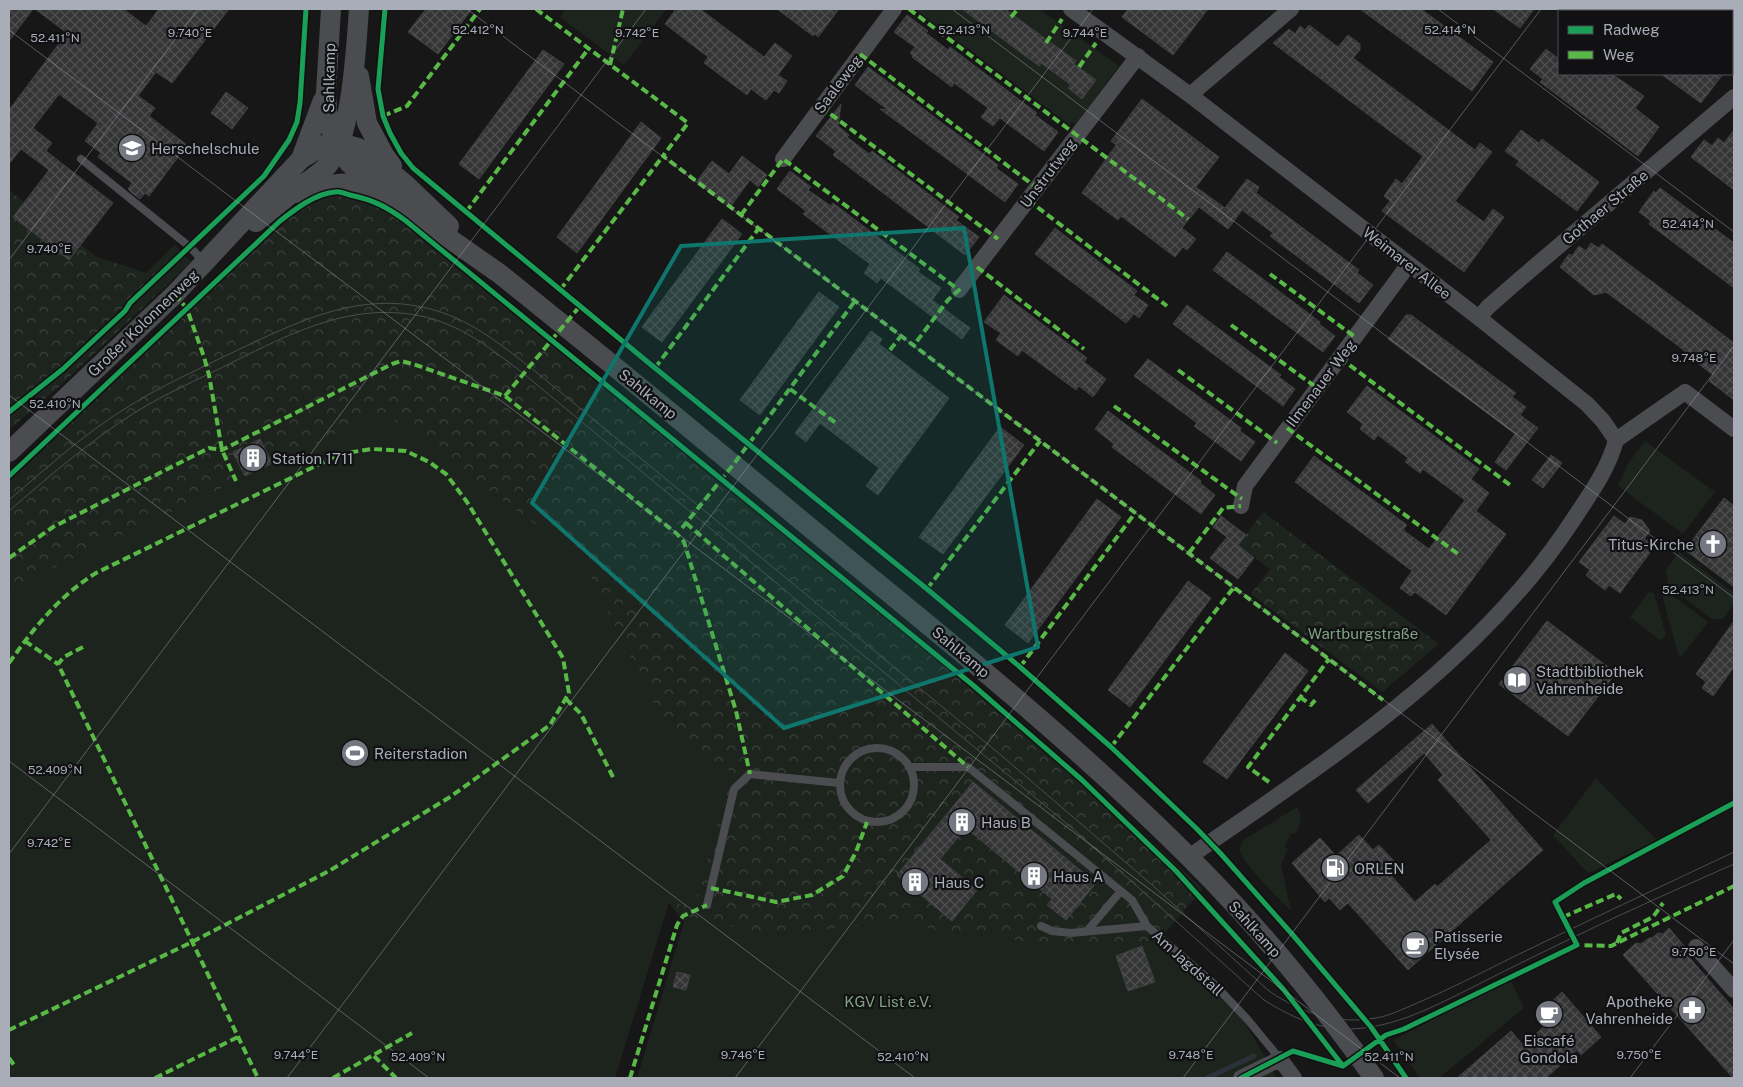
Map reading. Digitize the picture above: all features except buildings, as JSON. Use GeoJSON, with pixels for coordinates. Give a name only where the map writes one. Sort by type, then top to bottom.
{"type":"FeatureCollection","features":[{"type":"Feature","properties":{"kind":"street","name":"Sahlkamp"},"geometry":{"type":"LineString","coordinates":[[331,9],[326,92],[328,124],[350,163],[383,192],[500,274]]}},
{"type":"Feature","properties":{"kind":"street","name":"Sahlkamp"},"geometry":{"type":"LineString","coordinates":[[340,144],[344,132],[356,55],[359,9]]}},
{"type":"Feature","properties":{"kind":"street","name":"Saaleweg"},"geometry":{"type":"LineString","coordinates":[[783,159],[894,9]]}},
{"type":"Feature","properties":{"kind":"street","name":"Weimarer Allee"},"geometry":{"type":"LineString","coordinates":[[1071,9],[1190,95],[1479,318],[1587,404],[1616,440]]}},
{"type":"Feature","properties":{"kind":"street"},"geometry":{"type":"LineString","coordinates":[[1190,95],[1291,9]]}},
{"type":"Feature","properties":{"kind":"street","name":"Sahlkamp"},"geometry":{"type":"LineString","coordinates":[[356,55],[366,123],[384,156],[405,184]]}},
{"type":"Feature","properties":{"kind":"street","name":"Unstrutweg"},"geometry":{"type":"LineString","coordinates":[[959,290],[1138,56]]}},
{"type":"Feature","properties":{"kind":"street","name":"Großer Kolonnenweg"},"geometry":{"type":"LineString","coordinates":[[301,159],[326,92]]}},
{"type":"Feature","properties":{"kind":"street","name":"Gothaer Straße"},"geometry":{"type":"LineString","coordinates":[[1479,318],[1488,307],[1734,97]]}},
{"type":"Feature","properties":{"kind":"street","name":"Sahlkamp"},"geometry":{"type":"LineString","coordinates":[[340,144],[367,152],[405,184],[500,274],[1014,696],[1093,766],[1189,857],[1243,914],[1300,980],[1373,1078]]}},
{"type":"Feature","properties":{"kind":"street","name":"Großer Kolonnenweg"},"geometry":{"type":"LineString","coordinates":[[9,452],[160,308],[301,159],[324,145],[340,144]]}},
{"type":"Feature","properties":{"kind":"street","name":"Großer Kolonnenweg"},"geometry":{"type":"LineString","coordinates":[[208,259],[323,169],[340,144]]}},
{"type":"Feature","properties":{"kind":"street","name":"Sahlkamp"},"geometry":{"type":"LineString","coordinates":[[282,200],[326,185],[341,183],[364,184],[383,192]]}},
{"type":"Feature","properties":{"kind":"street","name":"Ilmenauer Weg"},"geometry":{"type":"LineString","coordinates":[[1241,506],[1245,486],[1409,264]]}},
{"type":"Feature","properties":{"kind":"street"},"geometry":{"type":"LineString","coordinates":[[1189,857],[1314,770],[1410,697],[1494,619],[1544,562],[1568,528],[1611,458],[1616,440],[1685,392],[1734,428]]}},
{"type":"Feature","properties":{"kind":"street"},"geometry":{"type":"LineString","coordinates":[[1696,946],[1734,990]]}},
{"type":"Feature","properties":{"kind":"street"},"geometry":{"type":"LineString","coordinates":[[1241,1078],[1280,1058]]}},
{"type":"Feature","properties":{"kind":"street","name":"Am Jagdstall"},"geometry":{"type":"LineString","coordinates":[[1280,1058],[1294,1078]]}},
{"type":"Feature","properties":{"kind":"lane"},"geometry":{"type":"LineString","coordinates":[[81,159],[190,247],[208,259]]}},
{"type":"Feature","properties":{"kind":"lane"},"geometry":{"type":"LineString","coordinates":[[868,748],[892,751],[902,758],[909,767],[914,778],[914,790],[910,802],[902,813],[892,820],[879,823],[867,822],[855,816],[846,807],[840,796],[839,783],[842,771],[848,761],[857,753],[868,748]]}},
{"type":"Feature","properties":{"kind":"lane"},"geometry":{"type":"LineString","coordinates":[[909,767],[968,767],[1132,900],[1147,926]]}},
{"type":"Feature","properties":{"kind":"lane"},"geometry":{"type":"LineString","coordinates":[[707,905],[734,789],[750,774],[839,783]]}},
{"type":"Feature","properties":{"kind":"lane"},"geometry":{"type":"LineString","coordinates":[[1087,931],[1121,891]]}},
{"type":"Feature","properties":{"kind":"lane","name":"Am Jagdstall"},"geometry":{"type":"LineString","coordinates":[[1041,926],[1052,931],[1071,933],[1147,926],[1214,984],[1280,1058]]}},
{"type":"Feature","properties":{"kind":"highlighted area"},"geometry":{"type":"Polygon","coordinates":[[[964,228],[1038,647],[784,728],[532,503],[681,246],[964,228]]]}},
{"type":"Feature","properties":{"kind":"green space"},"geometry":{"type":"Polygon","coordinates":[[[566,9],[666,9],[624,65],[560,17],[566,9]]]}},
{"type":"Feature","properties":{"kind":"green space"},"geometry":{"type":"Polygon","coordinates":[[[915,9],[962,9],[973,17],[996,28],[993,32],[1005,41],[1029,53],[1027,57],[1038,66],[1041,63],[1071,84],[1068,88],[1082,99],[1096,80],[1074,64],[1075,61],[1055,45],[1041,39],[1043,36],[1022,21],[1019,23],[1007,14],[1009,12],[1005,9],[1039,9],[1119,66],[1076,124],[1072,122],[1070,125],[915,9]]]}},
{"type":"Feature","properties":{"kind":"green space"},"geometry":{"type":"Polygon","coordinates":[[[9,190],[97,257],[146,273],[175,245],[191,262],[62,384],[9,430],[9,190]]]}},
{"type":"Feature","properties":{"kind":"green space"},"geometry":{"type":"Polygon","coordinates":[[[343,193],[373,201],[400,216],[545,339],[745,494],[1047,744],[1203,889],[1158,941],[1073,948],[889,923],[770,935],[690,917],[684,922],[669,903],[694,906],[732,772],[669,734],[582,559],[383,412],[9,589],[9,481],[290,216],[315,202],[343,193]]]}},
{"type":"Feature","properties":{"kind":"green space","name":"Reiterstadion"},"geometry":{"type":"Polygon","coordinates":[[[383,412],[582,559],[669,734],[732,772],[694,906],[669,903],[615,1078],[9,1078],[9,589],[383,412]]]}},
{"type":"Feature","properties":{"kind":"green space"},"geometry":{"type":"Polygon","coordinates":[[[1645,441],[1715,492],[1683,534],[1618,486],[1627,465],[1645,441]]]}},
{"type":"Feature","properties":{"kind":"green space","name":"Wartburgstraße"},"geometry":{"type":"Polygon","coordinates":[[[1263,512],[1439,644],[1382,692],[1251,594],[1270,569],[1238,545],[1263,512]]]}},
{"type":"Feature","properties":{"kind":"green space"},"geometry":{"type":"Polygon","coordinates":[[[1679,552],[1734,593],[1734,604],[1723,619],[1712,619],[1667,585],[1668,576],[1665,571],[1679,552]]]}},
{"type":"Feature","properties":{"kind":"green space"},"geometry":{"type":"Polygon","coordinates":[[[1664,589],[1708,622],[1681,657],[1678,654],[1661,591],[1664,589]]]}},
{"type":"Feature","properties":{"kind":"green space"},"geometry":{"type":"Polygon","coordinates":[[[1649,592],[1654,593],[1666,635],[1661,641],[1630,617],[1649,592]]]}},
{"type":"Feature","properties":{"kind":"green space"},"geometry":{"type":"Polygon","coordinates":[[[1596,778],[1657,840],[1589,873],[1553,835],[1596,778]]]}},
{"type":"Feature","properties":{"kind":"green space"},"geometry":{"type":"Polygon","coordinates":[[[1297,807],[1301,818],[1300,824],[1295,834],[1292,833],[1284,847],[1288,849],[1281,865],[1291,911],[1247,863],[1240,848],[1245,839],[1297,807]]]}},
{"type":"Feature","properties":{"kind":"green space","name":"KGV List e.V."},"geometry":{"type":"Polygon","coordinates":[[[690,917],[770,935],[889,923],[1073,948],[1158,941],[1212,986],[1244,1021],[1277,1078],[637,1078],[684,922],[690,917]]]}},
{"type":"Feature","properties":{"kind":"green space"},"geometry":{"type":"Polygon","coordinates":[[[1510,979],[1524,1008],[1439,1078],[1420,1078],[1393,1040],[1510,979]]]}},
{"type":"Feature","properties":{"kind":"waterway"},"geometry":{"type":"LineString","coordinates":[[1207,1078],[1254,1056]]}},
{"type":"Feature","properties":{"kind":"tram line"},"geometry":{"type":"LineString","coordinates":[[9,500],[68,450],[115,415],[165,385],[267,336],[311,318],[356,306],[379,303],[423,307],[456,318],[471,326],[500,344],[530,367],[1002,756],[1151,884],[1269,991],[1307,1011],[1347,1020],[1362,1020],[1391,1014],[1451,988],[1734,852]]}},
{"type":"Feature","properties":{"kind":"tram line"},"geometry":{"type":"LineString","coordinates":[[9,511],[85,447],[134,413],[171,392],[255,351],[315,325],[336,319],[378,313],[400,313],[419,316],[436,320],[467,334],[524,374],[1072,828],[1264,1000],[1295,1017],[1317,1025],[1340,1029],[1368,1027],[1400,1020],[1444,1001],[1592,928],[1734,864]]}},
{"type":"Feature","properties":{"kind":"marked path"},"geometry":{"type":"LineString","coordinates":[[383,116],[407,106],[480,9]]}},
{"type":"Feature","properties":{"kind":"marked path"},"geometry":{"type":"LineString","coordinates":[[536,9],[688,123],[663,156],[1383,700]]}},
{"type":"Feature","properties":{"kind":"marked path"},"geometry":{"type":"LineString","coordinates":[[610,65],[623,9]]}},
{"type":"Feature","properties":{"kind":"marked path"},"geometry":{"type":"LineString","coordinates":[[909,9],[1188,219]]}},
{"type":"Feature","properties":{"kind":"marked path"},"geometry":{"type":"LineString","coordinates":[[1011,17],[1018,9]]}},
{"type":"Feature","properties":{"kind":"marked path"},"geometry":{"type":"LineString","coordinates":[[1046,43],[1062,19]]}},
{"type":"Feature","properties":{"kind":"marked path"},"geometry":{"type":"LineString","coordinates":[[1079,67],[1096,43]]}},
{"type":"Feature","properties":{"kind":"marked path"},"geometry":{"type":"LineString","coordinates":[[466,212],[589,48]]}},
{"type":"Feature","properties":{"kind":"marked path"},"geometry":{"type":"LineString","coordinates":[[860,54],[1037,188]]}},
{"type":"Feature","properties":{"kind":"marked path"},"geometry":{"type":"LineString","coordinates":[[821,107],[998,239]]}},
{"type":"Feature","properties":{"kind":"marked path"},"geometry":{"type":"LineString","coordinates":[[560,290],[663,156]]}},
{"type":"Feature","properties":{"kind":"marked path"},"geometry":{"type":"LineString","coordinates":[[741,215],[783,159],[959,290],[948,300],[914,345]]}},
{"type":"Feature","properties":{"kind":"marked path"},"geometry":{"type":"LineString","coordinates":[[1028,200],[1167,306]]}},
{"type":"Feature","properties":{"kind":"marked path"},"geometry":{"type":"LineString","coordinates":[[655,368],[759,228]]}},
{"type":"Feature","properties":{"kind":"marked path"},"geometry":{"type":"LineString","coordinates":[[977,267],[1084,349]]}},
{"type":"Feature","properties":{"kind":"marked path"},"geometry":{"type":"LineString","coordinates":[[1270,274],[1355,337]]}},
{"type":"Feature","properties":{"kind":"marked path"},"geometry":{"type":"LineString","coordinates":[[175,294],[187,309],[204,357],[222,450],[236,481]]}},
{"type":"Feature","properties":{"kind":"marked path"},"geometry":{"type":"LineString","coordinates":[[682,528],[733,465],[855,301]]}},
{"type":"Feature","properties":{"kind":"marked path"},"geometry":{"type":"LineString","coordinates":[[505,396],[580,306]]}},
{"type":"Feature","properties":{"kind":"marked path"},"geometry":{"type":"LineString","coordinates":[[1231,325],[1317,388]]}},
{"type":"Feature","properties":{"kind":"marked path"},"geometry":{"type":"LineString","coordinates":[[890,350],[901,336]]}},
{"type":"Feature","properties":{"kind":"marked path"},"geometry":{"type":"LineString","coordinates":[[1340,358],[1510,485]]}},
{"type":"Feature","properties":{"kind":"marked path"},"geometry":{"type":"LineString","coordinates":[[9,558],[53,527],[209,448],[222,450],[392,364],[401,361],[413,364],[505,396],[677,534],[684,542],[736,711],[750,774]]}},
{"type":"Feature","properties":{"kind":"marked path"},"geometry":{"type":"LineString","coordinates":[[1178,370],[1277,443]]}},
{"type":"Feature","properties":{"kind":"marked path"},"geometry":{"type":"LineString","coordinates":[[790,389],[836,423]]}},
{"type":"Feature","properties":{"kind":"marked path"},"geometry":{"type":"LineString","coordinates":[[1114,406],[1242,499]]}},
{"type":"Feature","properties":{"kind":"marked path"},"geometry":{"type":"LineString","coordinates":[[1287,428],[1458,554]]}},
{"type":"Feature","properties":{"kind":"marked path"},"geometry":{"type":"LineString","coordinates":[[927,589],[1040,441]]}},
{"type":"Feature","properties":{"kind":"marked path"},"geometry":{"type":"LineString","coordinates":[[9,663],[28,637],[59,602],[96,573],[340,454],[372,449],[406,451],[429,462],[446,474],[467,502],[563,658],[569,693],[550,725],[450,797],[329,871],[192,942],[9,1030]]}},
{"type":"Feature","properties":{"kind":"marked path"},"geometry":{"type":"LineString","coordinates":[[1189,553],[1223,508],[1241,506]]}},
{"type":"Feature","properties":{"kind":"marked path"},"geometry":{"type":"LineString","coordinates":[[1020,667],[1135,513]]}},
{"type":"Feature","properties":{"kind":"marked path"},"geometry":{"type":"LineString","coordinates":[[686,523],[968,767]]}},
{"type":"Feature","properties":{"kind":"marked path"},"geometry":{"type":"LineString","coordinates":[[1111,747],[1234,587]]}},
{"type":"Feature","properties":{"kind":"marked path"},"geometry":{"type":"LineString","coordinates":[[25,641],[58,664]]}},
{"type":"Feature","properties":{"kind":"marked path"},"geometry":{"type":"LineString","coordinates":[[83,647],[64,657],[58,664],[258,1078]]}},
{"type":"Feature","properties":{"kind":"marked path"},"geometry":{"type":"LineString","coordinates":[[1269,782],[1248,767],[1329,659]]}},
{"type":"Feature","properties":{"kind":"marked path"},"geometry":{"type":"LineString","coordinates":[[1300,697],[1311,705],[1317,698]]}},
{"type":"Feature","properties":{"kind":"marked path"},"geometry":{"type":"LineString","coordinates":[[566,699],[581,714],[614,779]]}},
{"type":"Feature","properties":{"kind":"marked path"},"geometry":{"type":"LineString","coordinates":[[711,888],[776,902],[812,895],[843,876],[856,852],[867,822]]}},
{"type":"Feature","properties":{"kind":"marked path"},"geometry":{"type":"LineString","coordinates":[[1573,947],[1577,945],[1611,946],[1734,886]]}},
{"type":"Feature","properties":{"kind":"marked path"},"geometry":{"type":"LineString","coordinates":[[1563,917],[1616,894],[1621,899]]}},
{"type":"Feature","properties":{"kind":"marked path"},"geometry":{"type":"LineString","coordinates":[[1617,943],[1621,933],[1653,917],[1663,903]]}},
{"type":"Feature","properties":{"kind":"marked path"},"geometry":{"type":"LineString","coordinates":[[630,1078],[677,925],[683,916],[707,905]]}},
{"type":"Feature","properties":{"kind":"marked path"},"geometry":{"type":"LineString","coordinates":[[333,1078],[412,1033]]}},
{"type":"Feature","properties":{"kind":"marked path"},"geometry":{"type":"LineString","coordinates":[[155,1078],[238,1037]]}},
{"type":"Feature","properties":{"kind":"marked path"},"geometry":{"type":"LineString","coordinates":[[374,1056],[396,1078]]}},
{"type":"Feature","properties":{"kind":"marked path"},"geometry":{"type":"LineString","coordinates":[[9,1058],[14,1065]]}},
{"type":"Feature","properties":{"kind":"cycle path"},"geometry":{"type":"LineString","coordinates":[[9,412],[63,369],[264,176],[289,140],[297,122],[306,9]]}},
{"type":"Feature","properties":{"kind":"cycle path"},"geometry":{"type":"LineString","coordinates":[[385,9],[378,89],[383,116],[390,133],[401,153],[413,168],[927,589],[1111,747],[1221,854],[1371,1027],[1406,1078]]}},
{"type":"Feature","properties":{"kind":"cycle path"},"geometry":{"type":"LineString","coordinates":[[9,476],[280,221],[292,212],[320,195],[337,192],[366,199],[380,205],[406,221],[974,686],[1082,780],[1176,871],[1284,990],[1343,1066]]}},
{"type":"Feature","properties":{"kind":"cycle path"},"geometry":{"type":"LineString","coordinates":[[1241,1078],[1293,1051],[1343,1066],[1386,1035],[1404,1029],[1577,945],[1555,902],[1584,883],[1734,803]]}},
{"type":"Feature","properties":{"kind":"place","name":"Herschelschule"},"geometry":{"type":"Point","coordinates":[132,148]}},
{"type":"Feature","properties":{"kind":"place","name":"Station 1711"},"geometry":{"type":"Point","coordinates":[253,458]}},
{"type":"Feature","properties":{"kind":"place","name":"Titus-Kirche"},"geometry":{"type":"Point","coordinates":[1713,544]}},
{"type":"Feature","properties":{"kind":"place","name":"Stadtbibliothek Vahrenheide"},"geometry":{"type":"Point","coordinates":[1517,680]}},
{"type":"Feature","properties":{"kind":"place","name":"Reiterstadion"},"geometry":{"type":"Point","coordinates":[355,753]}},
{"type":"Feature","properties":{"kind":"place","name":"Haus B"},"geometry":{"type":"Point","coordinates":[962,822]}},
{"type":"Feature","properties":{"kind":"place","name":"ORLEN"},"geometry":{"type":"Point","coordinates":[1335,868]}},
{"type":"Feature","properties":{"kind":"place","name":"Haus A"},"geometry":{"type":"Point","coordinates":[1034,876]}},
{"type":"Feature","properties":{"kind":"place","name":"Haus C"},"geometry":{"type":"Point","coordinates":[915,882]}},
{"type":"Feature","properties":{"kind":"place","name":"Patisserie Elysée"},"geometry":{"type":"Point","coordinates":[1415,945]}},
{"type":"Feature","properties":{"kind":"place","name":"Apotheke Vahrenheide"},"geometry":{"type":"Point","coordinates":[1692,1010]}},
{"type":"Feature","properties":{"kind":"place","name":"Eiscafé Gondola"},"geometry":{"type":"Point","coordinates":[1549,1014]}}]}
